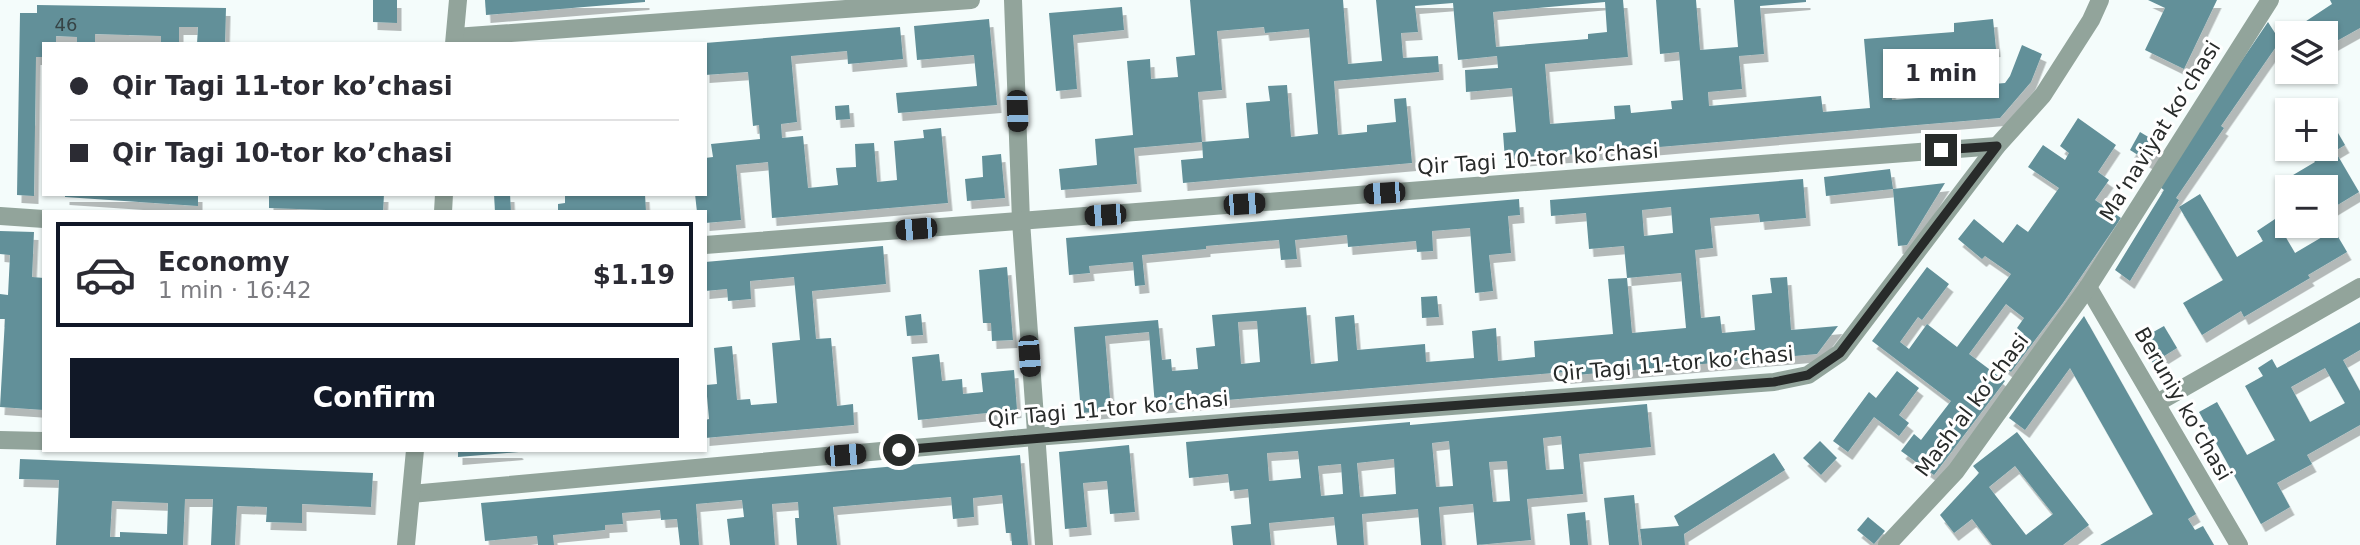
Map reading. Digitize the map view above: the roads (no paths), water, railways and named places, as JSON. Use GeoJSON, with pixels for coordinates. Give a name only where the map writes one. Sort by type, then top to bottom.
{"type":"FeatureCollection","features":[{"type":"Feature","properties":{"kind":"street"},"geometry":{"type":"LineString","coordinates":[[457,0],[455,40],[971,0]]}},
{"type":"Feature","properties":{"kind":"street"},"geometry":{"type":"LineString","coordinates":[[1013,0],[1021,221],[1034,438],[1044,545]]}},
{"type":"Feature","properties":{"kind":"street"},"geometry":{"type":"LineString","coordinates":[[1997,146],[2043,95],[2091,20],[2100,0]]}},
{"type":"Feature","properties":{"kind":"street","name":"Maʻnaviyat koʻchasi"},"geometry":{"type":"LineString","coordinates":[[2088,287],[2270,0]]}},
{"type":"Feature","properties":{"kind":"street","name":"Qir Tagi 10-tor koʼchasi"},"geometry":{"type":"LineString","coordinates":[[707,245],[1997,146]]}},
{"type":"Feature","properties":{"kind":"street","name":"Qir Tagi 11-tor koʼchasi"},"geometry":{"type":"LineString","coordinates":[[411,494],[1034,438],[1774,382],[1808,375],[1840,353],[1997,146]]}},
{"type":"Feature","properties":{"kind":"street"},"geometry":{"type":"LineString","coordinates":[[0,216],[42,219]]}},
{"type":"Feature","properties":{"kind":"street","name":"Beruniy koʻchasi"},"geometry":{"type":"LineString","coordinates":[[2088,287],[2239,545]]}},
{"type":"Feature","properties":{"kind":"street","name":"Mashʻal koʻchasi"},"geometry":{"type":"LineString","coordinates":[[1887,545],[1956,471],[2088,287]]}},
{"type":"Feature","properties":{"kind":"street"},"geometry":{"type":"LineString","coordinates":[[2157,403],[2360,287]]}},
{"type":"Feature","properties":{"kind":"street"},"geometry":{"type":"LineString","coordinates":[[0,440],[42,441]]}},
{"type":"Feature","properties":{"kind":"street"},"geometry":{"type":"LineString","coordinates":[[406,545],[415,452]]}}]}
